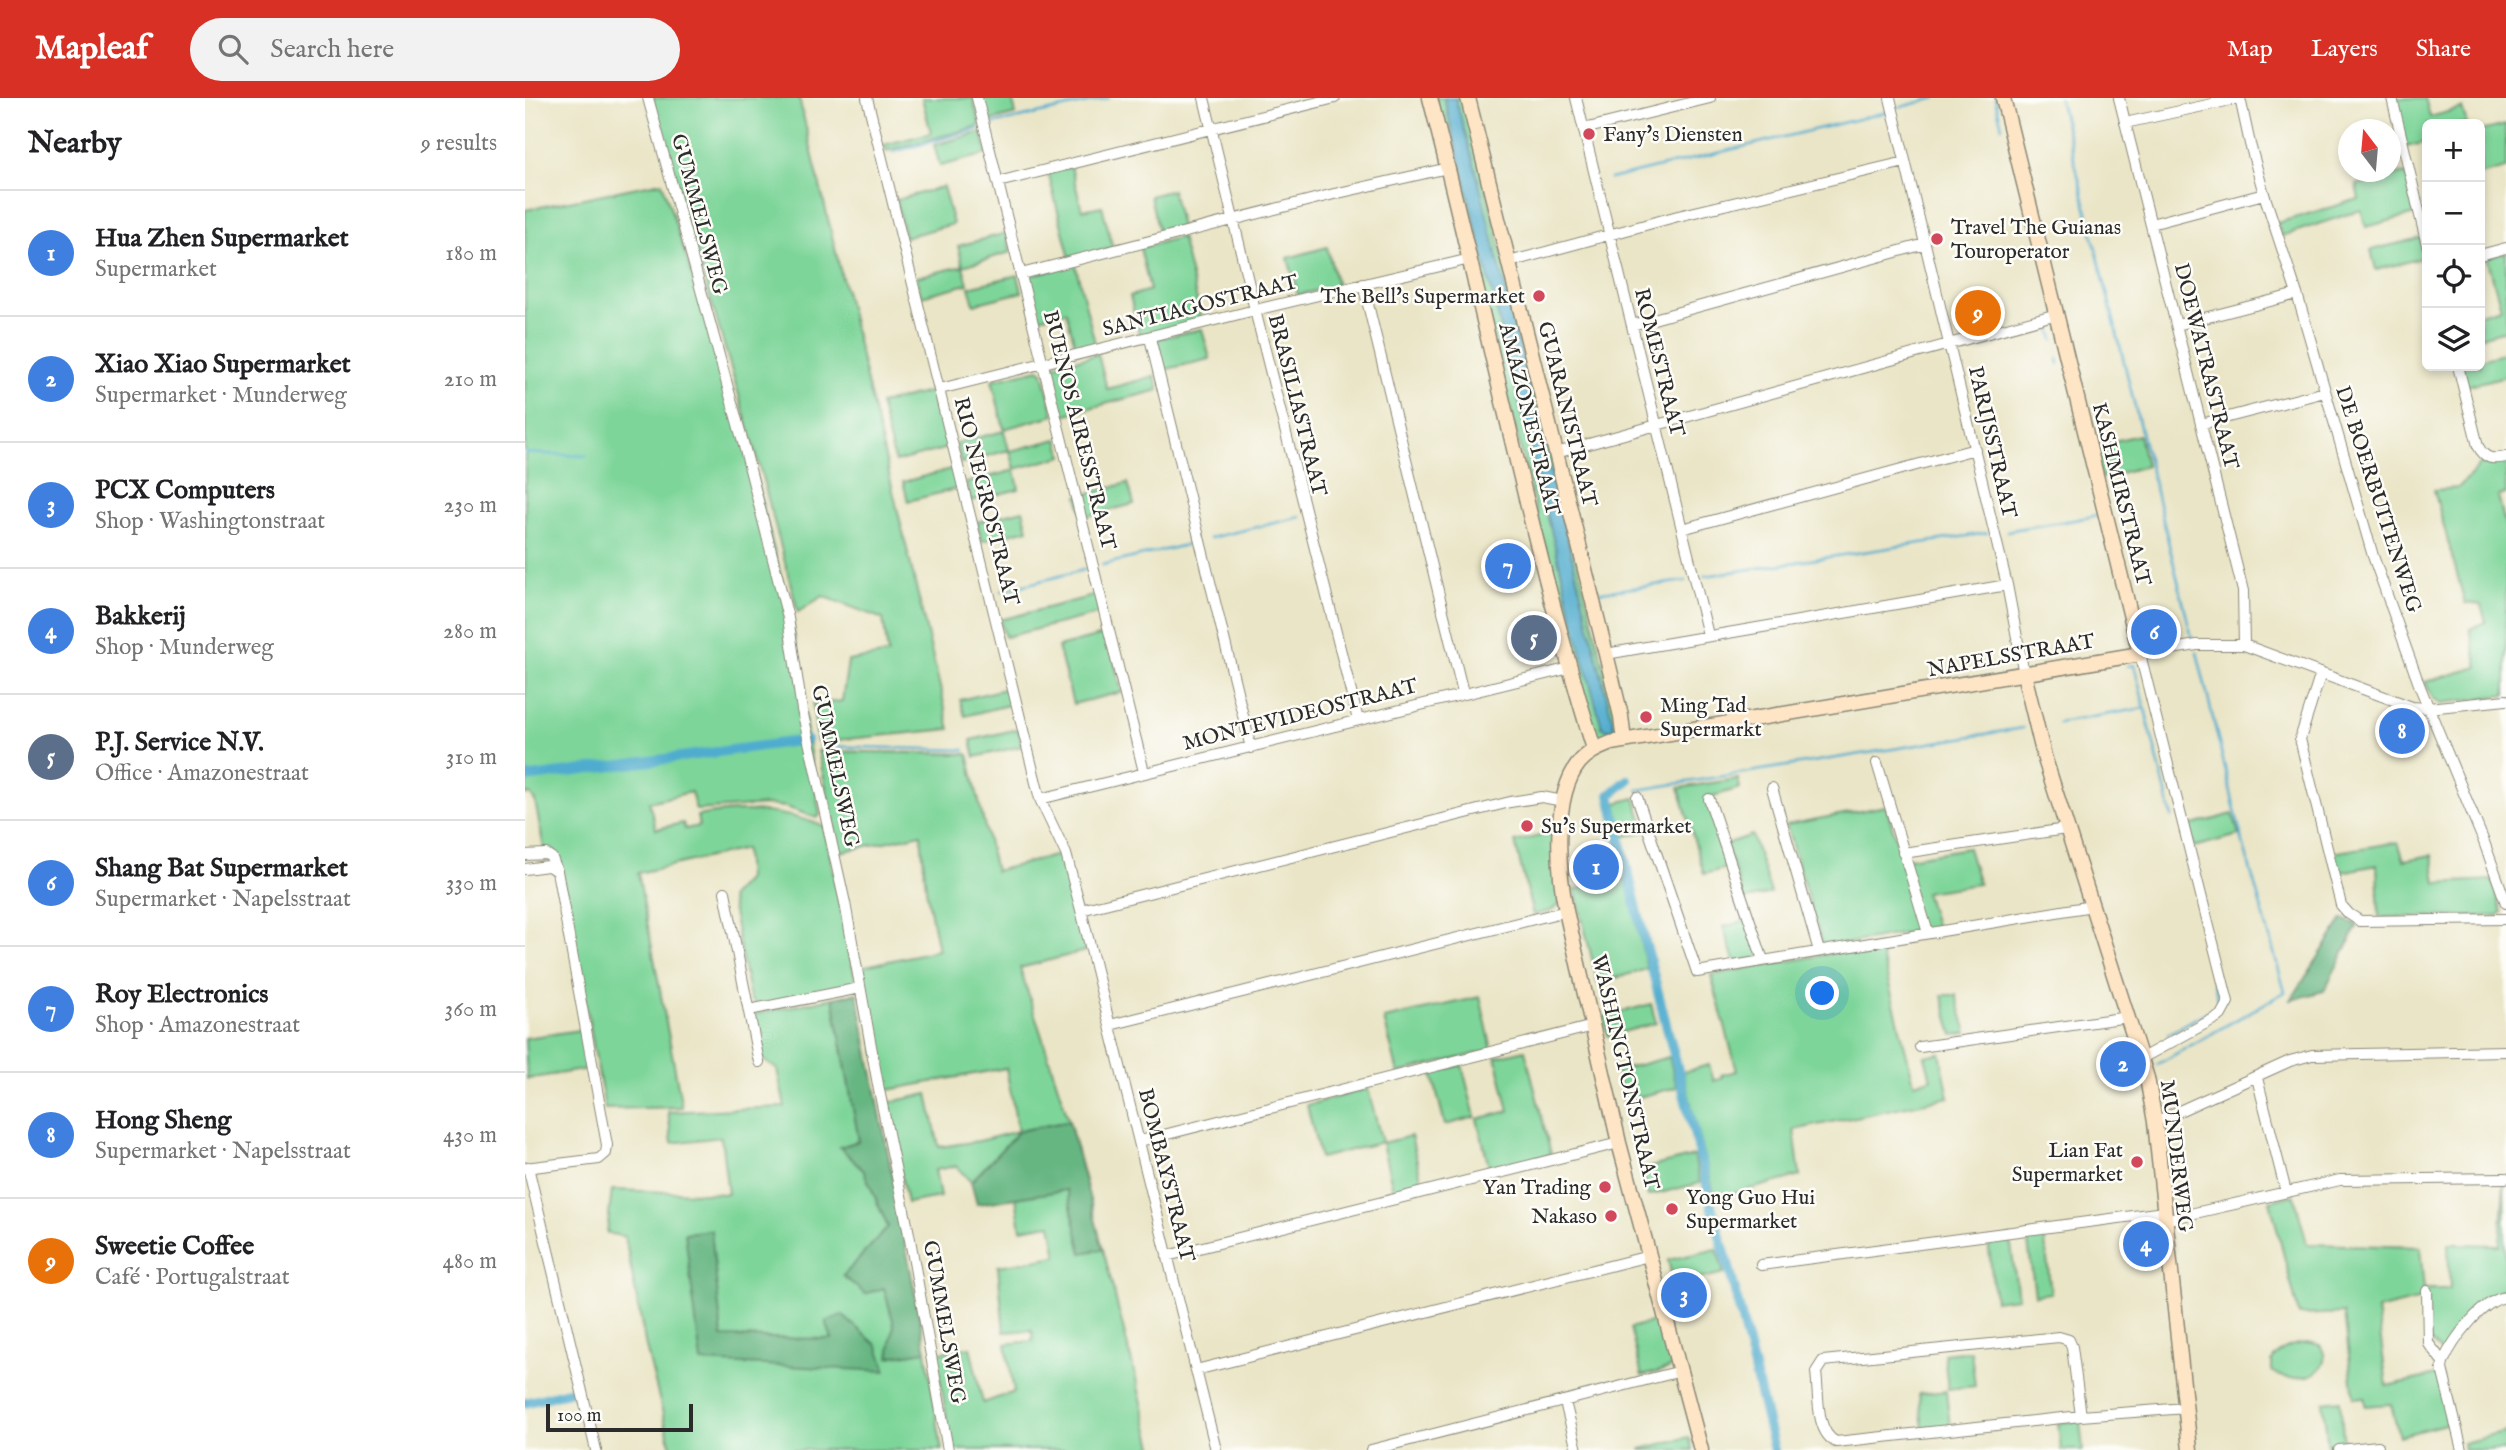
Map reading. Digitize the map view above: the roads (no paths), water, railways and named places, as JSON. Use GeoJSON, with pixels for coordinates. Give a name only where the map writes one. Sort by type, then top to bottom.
{"type":"FeatureCollection","features":[{"type":"Feature","properties":{"kind":"street","name":"GUMMELSWEG"},"geometry":{"type":"LineString","coordinates":[[648,98],[744,446],[788,618],[802,710],[845,903],[948,1450]]}},
{"type":"Feature","properties":{"kind":"street","name":"RIO NEGROSTRAAT"},"geometry":{"type":"LineString","coordinates":[[867,98],[1041,799],[1066,854],[1081,910]]}},
{"type":"Feature","properties":{"kind":"street","name":"BUENOS AIRESSTRAAT"},"geometry":{"type":"LineString","coordinates":[[977,98],[1144,772]]}},
{"type":"Feature","properties":{"kind":"street","name":"BRASILIASTRAAT"},"geometry":{"type":"LineString","coordinates":[[1204,98],[1358,720]]}},
{"type":"Feature","properties":{"kind":"street"},"geometry":{"type":"LineString","coordinates":[[998,182],[1335,98]]}},
{"type":"Feature","properties":{"kind":"street","name":"AMAZONESTRAAT"},"geometry":{"type":"LineString","coordinates":[[1430,98],[1519,467],[1570,668],[1594,749]]}},
{"type":"Feature","properties":{"kind":"street","name":"GUARANISTRAAT"},"geometry":{"type":"LineString","coordinates":[[1468,98],[1606,653],[1624,741]]}},
{"type":"Feature","properties":{"kind":"street","name":"ROMESTRAAT"},"geometry":{"type":"LineString","coordinates":[[1576,98],[1708,635]]}},
{"type":"Feature","properties":{"kind":"street"},"geometry":{"type":"LineString","coordinates":[[1584,129],[1683,101],[1710,98]]}},
{"type":"Feature","properties":{"kind":"street","name":"PARIJSSTRAAT"},"geometry":{"type":"LineString","coordinates":[[1890,98],[2007,586],[2024,674]]}},
{"type":"Feature","properties":{"kind":"street","name":"KASHMIRSTRAAT"},"geometry":{"type":"LineString","coordinates":[[2003,98],[2228,1002],[2221,1015],[2142,1058]]}},
{"type":"Feature","properties":{"kind":"street","name":"DOEWATRASTRAAT"},"geometry":{"type":"LineString","coordinates":[[2119,98],[2243,591],[2244,645]]}},
{"type":"Feature","properties":{"kind":"street"},"geometry":{"type":"LineString","coordinates":[[2125,123],[2240,98]]}},
{"type":"Feature","properties":{"kind":"street","name":"DE BOERBUITENWEG"},"geometry":{"type":"LineString","coordinates":[[2240,98],[2264,194],[2297,294],[2373,556],[2428,708],[2484,842],[2506,903]]}},
{"type":"Feature","properties":{"kind":"street"},"geometry":{"type":"LineString","coordinates":[[2392,98],[2422,223]]}},
{"type":"Feature","properties":{"kind":"street"},"geometry":{"type":"LineString","coordinates":[[1509,262],[1808,184],[1905,162]]}},
{"type":"Feature","properties":{"kind":"street"},"geometry":{"type":"LineString","coordinates":[[1021,274],[1334,194],[1448,168]]}},
{"type":"Feature","properties":{"kind":"street"},"geometry":{"type":"LineString","coordinates":[[2151,224],[2264,194]]}},
{"type":"Feature","properties":{"kind":"street"},"geometry":{"type":"LineString","coordinates":[[1632,325],[1925,244]]}},
{"type":"Feature","properties":{"kind":"street"},"geometry":{"type":"LineString","coordinates":[[2485,253],[2506,248]]}},
{"type":"Feature","properties":{"kind":"street","name":"SANTIAGOSTRAAT"},"geometry":{"type":"LineString","coordinates":[[940,389],[1470,259]]}},
{"type":"Feature","properties":{"kind":"street"},"geometry":{"type":"LineString","coordinates":[[1363,284],[1463,693]]}},
{"type":"Feature","properties":{"kind":"street"},"geometry":{"type":"LineString","coordinates":[[2177,325],[2297,294]]}},
{"type":"Feature","properties":{"kind":"street"},"geometry":{"type":"LineString","coordinates":[[1556,453],[2057,314]]}},
{"type":"Feature","properties":{"kind":"street"},"geometry":{"type":"LineString","coordinates":[[1150,338],[1251,748]]}},
{"type":"Feature","properties":{"kind":"street"},"geometry":{"type":"LineString","coordinates":[[2459,371],[2478,446],[2483,455],[2494,459],[2506,457]]}},
{"type":"Feature","properties":{"kind":"street"},"geometry":{"type":"LineString","coordinates":[[2201,424],[2325,392]]}},
{"type":"Feature","properties":{"kind":"street"},"geometry":{"type":"LineString","coordinates":[[1682,529],[1975,449]]}},
{"type":"Feature","properties":{"kind":"street"},"geometry":{"type":"LineString","coordinates":[[1606,653],[2007,586]]}},
{"type":"Feature","properties":{"kind":"street","name":"NAPELSSTRAAT"},"geometry":{"type":"LineString","coordinates":[[1594,749],[1624,741],[2197,645],[2244,645],[2412,707],[2428,708],[2506,700]]}},
{"type":"Feature","properties":{"kind":"street","name":"MONTEVIDEOSTRAAT"},"geometry":{"type":"LineString","coordinates":[[1041,799],[1570,668]]}},
{"type":"Feature","properties":{"kind":"street"},"geometry":{"type":"LineString","coordinates":[[2321,673],[2300,739],[2341,905],[2349,915],[2360,921],[2506,919]]}},
{"type":"Feature","properties":{"kind":"street","name":"MUNDERWEG"},"geometry":{"type":"LineString","coordinates":[[2024,674],[2044,756],[2066,829],[2142,1058],[2155,1122],[2190,1450]]}},
{"type":"Feature","properties":{"kind":"street","name":"WASHINGTONSTRAAT"},"geometry":{"type":"LineString","coordinates":[[1594,749],[1580,762],[1569,780],[1563,801],[1561,886],[1619,1143],[1701,1450]]}},
{"type":"Feature","properties":{"kind":"street"},"geometry":{"type":"LineString","coordinates":[[1877,763],[1928,933]]}},
{"type":"Feature","properties":{"kind":"street"},"geometry":{"type":"LineString","coordinates":[[1772,789],[1819,951]]}},
{"type":"Feature","properties":{"kind":"street"},"geometry":{"type":"LineString","coordinates":[[1081,910],[1510,802],[1542,797],[1563,801]]}},
{"type":"Feature","properties":{"kind":"street"},"geometry":{"type":"LineString","coordinates":[[1637,797],[1697,972],[2092,906]]}},
{"type":"Feature","properties":{"kind":"street"},"geometry":{"type":"LineString","coordinates":[[1709,799],[1763,960]]}},
{"type":"Feature","properties":{"kind":"street"},"geometry":{"type":"LineString","coordinates":[[1903,853],[2066,829]]}},
{"type":"Feature","properties":{"kind":"street"},"geometry":{"type":"LineString","coordinates":[[525,855],[546,854],[552,858],[557,870],[607,1145],[606,1153],[599,1159],[526,1167],[597,1450]]}},
{"type":"Feature","properties":{"kind":"street"},"geometry":{"type":"LineString","coordinates":[[525,869],[548,866],[557,870]]}},
{"type":"Feature","properties":{"kind":"street"},"geometry":{"type":"LineString","coordinates":[[725,892],[759,1062]]}},
{"type":"Feature","properties":{"kind":"street","name":"BOMBAYSTRAAT"},"geometry":{"type":"LineString","coordinates":[[1081,910],[1216,1450]]}},
{"type":"Feature","properties":{"kind":"street"},"geometry":{"type":"LineString","coordinates":[[1110,1026],[1566,911]]}},
{"type":"Feature","properties":{"kind":"street"},"geometry":{"type":"LineString","coordinates":[[749,1010],[860,988]]}},
{"type":"Feature","properties":{"kind":"street"},"geometry":{"type":"LineString","coordinates":[[1920,1047],[2128,1017]]}},
{"type":"Feature","properties":{"kind":"street"},"geometry":{"type":"LineString","coordinates":[[1140,1141],[1593,1026]]}},
{"type":"Feature","properties":{"kind":"street"},"geometry":{"type":"LineString","coordinates":[[2155,1122],[2290,1060],[2312,1055],[2506,1051]]}},
{"type":"Feature","properties":{"kind":"street"},"geometry":{"type":"LineString","coordinates":[[2257,1077],[2286,1192]]}},
{"type":"Feature","properties":{"kind":"street"},"geometry":{"type":"LineString","coordinates":[[1167,1256],[1619,1143]]}},
{"type":"Feature","properties":{"kind":"street"},"geometry":{"type":"LineString","coordinates":[[1761,1265],[2164,1216],[2340,1180],[2506,1178]]}},
{"type":"Feature","properties":{"kind":"street"},"geometry":{"type":"LineString","coordinates":[[1196,1370],[1649,1256]]}},
{"type":"Feature","properties":{"kind":"street"},"geometry":{"type":"LineString","coordinates":[[2427,1291],[2428,1343],[2443,1362]]}},
{"type":"Feature","properties":{"kind":"street"},"geometry":{"type":"LineString","coordinates":[[2462,1450],[2442,1369],[2443,1362],[2479,1312],[2495,1299],[2506,1297]]}},
{"type":"Feature","properties":{"kind":"street"},"geometry":{"type":"LineString","coordinates":[[2081,1416],[2072,1347],[2069,1340],[2059,1337],[1823,1362],[1816,1372],[1823,1428],[1828,1438],[1836,1442],[2081,1416],[2186,1408]]}},
{"type":"Feature","properties":{"kind":"street"},"geometry":{"type":"LineString","coordinates":[[1371,1450],[1681,1371]]}},
{"type":"Feature","properties":{"kind":"street"},"geometry":{"type":"LineString","coordinates":[[1565,1402],[1577,1450]]}},
{"type":"Feature","properties":{"kind":"street"},"geometry":{"type":"LineString","coordinates":[[2339,1450],[2378,1446]]}},
{"type":"Feature","properties":{"kind":"water"},"geometry":{"type":"Polygon","coordinates":[[[1444,98],[1455,98],[1473,159],[1614,729],[1602,727],[1579,643],[1444,98]]]}},
{"type":"Feature","properties":{"kind":"waterway"},"geometry":{"type":"LineString","coordinates":[[992,124],[1109,98]]}},
{"type":"Feature","properties":{"kind":"waterway"},"geometry":{"type":"LineString","coordinates":[[1901,107],[1936,98]]}},
{"type":"Feature","properties":{"kind":"waterway"},"geometry":{"type":"LineString","coordinates":[[1995,98],[2002,127]]}},
{"type":"Feature","properties":{"kind":"waterway"},"geometry":{"type":"LineString","coordinates":[[2059,98],[2192,638]]}},
{"type":"Feature","properties":{"kind":"waterway"},"geometry":{"type":"LineString","coordinates":[[1610,179],[1887,112]]}},
{"type":"Feature","properties":{"kind":"waterway"},"geometry":{"type":"LineString","coordinates":[[893,152],[978,129]]}},
{"type":"Feature","properties":{"kind":"waterway"},"geometry":{"type":"LineString","coordinates":[[2028,332],[2050,326],[2054,340]]}},
{"type":"Feature","properties":{"kind":"waterway"},"geometry":{"type":"LineString","coordinates":[[2058,359],[2059,364]]}},
{"type":"Feature","properties":{"kind":"waterway"},"geometry":{"type":"LineString","coordinates":[[525,453],[587,456]]}},
{"type":"Feature","properties":{"kind":"waterway"},"geometry":{"type":"LineString","coordinates":[[2007,531],[2097,515]]}},
{"type":"Feature","properties":{"kind":"waterway"},"geometry":{"type":"LineString","coordinates":[[1210,538],[1300,517]]}},
{"type":"Feature","properties":{"kind":"waterway"},"geometry":{"type":"LineString","coordinates":[[1705,576],[1987,533]]}},
{"type":"Feature","properties":{"kind":"waterway"},"geometry":{"type":"LineString","coordinates":[[1102,565],[1194,543]]}},
{"type":"Feature","properties":{"kind":"waterway"},"geometry":{"type":"LineString","coordinates":[[1001,591],[1087,569]]}},
{"type":"Feature","properties":{"kind":"waterway"},"geometry":{"type":"LineString","coordinates":[[1601,592],[1686,581]]}},
{"type":"Feature","properties":{"kind":"waterway"},"geometry":{"type":"LineString","coordinates":[[2158,1064],[2285,992],[2243,843],[2197,652]]}},
{"type":"Feature","properties":{"kind":"waterway"},"geometry":{"type":"LineString","coordinates":[[2127,666],[2134,665],[2172,817]]}},
{"type":"Feature","properties":{"kind":"waterway"},"geometry":{"type":"LineString","coordinates":[[2058,723],[2144,708]]}},
{"type":"Feature","properties":{"kind":"waterway"},"geometry":{"type":"LineString","coordinates":[[1638,790],[2023,728]]}},
{"type":"Feature","properties":{"kind":"waterway"},"geometry":{"type":"LineString","coordinates":[[525,778],[806,740]]}},
{"type":"Feature","properties":{"kind":"waterway"},"geometry":{"type":"LineString","coordinates":[[819,746],[965,750]]}},
{"type":"Feature","properties":{"kind":"waterway"},"geometry":{"type":"LineString","coordinates":[[1628,780],[1610,795],[1774,1450]]}},
{"type":"Feature","properties":{"kind":"waterway"},"geometry":{"type":"LineString","coordinates":[[2168,1034],[2217,1006],[2219,1002],[2204,946]]}},
{"type":"Feature","properties":{"kind":"waterway"},"geometry":{"type":"LineString","coordinates":[[525,1403],[572,1391]]}},
{"type":"Feature","properties":{"kind":"place","name":"Fany's Diensten"},"geometry":{"type":"Point","coordinates":[1589,134]}},
{"type":"Feature","properties":{"kind":"place","name":"Travel The Guianas Touroperator"},"geometry":{"type":"Point","coordinates":[1937,239]}},
{"type":"Feature","properties":{"kind":"place","name":"The Bell's Supermarket"},"geometry":{"type":"Point","coordinates":[1539,296]}},
{"type":"Feature","properties":{"kind":"place","name":"Sweetie Coffee"},"geometry":{"type":"Point","coordinates":[1978,313]}},
{"type":"Feature","properties":{"kind":"place","name":"Roy Electronics"},"geometry":{"type":"Point","coordinates":[1508,566]}},
{"type":"Feature","properties":{"kind":"place","name":"Shang Bat Supermarket"},"geometry":{"type":"Point","coordinates":[2154,632]}},
{"type":"Feature","properties":{"kind":"place","name":"P.J. Service N.V."},"geometry":{"type":"Point","coordinates":[1534,638]}},
{"type":"Feature","properties":{"kind":"place","name":"Ming Tad Supermarkt"},"geometry":{"type":"Point","coordinates":[1646,717]}},
{"type":"Feature","properties":{"kind":"place","name":"Hong Sheng"},"geometry":{"type":"Point","coordinates":[2402,731]}},
{"type":"Feature","properties":{"kind":"place","name":"Su's Supermarket"},"geometry":{"type":"Point","coordinates":[1527,826]}},
{"type":"Feature","properties":{"kind":"place","name":"Hua Zhen Supermarket"},"geometry":{"type":"Point","coordinates":[1596,867]}},
{"type":"Feature","properties":{"kind":"place","name":"Xiao Xiao Supermarket"},"geometry":{"type":"Point","coordinates":[2123,1064]}},
{"type":"Feature","properties":{"kind":"place","name":"Lian Fat Supermarket"},"geometry":{"type":"Point","coordinates":[2137,1162]}},
{"type":"Feature","properties":{"kind":"place","name":"Yan Trading"},"geometry":{"type":"Point","coordinates":[1605,1187]}},
{"type":"Feature","properties":{"kind":"place","name":"Yong Guo Hui Supermarket"},"geometry":{"type":"Point","coordinates":[1672,1209]}},
{"type":"Feature","properties":{"kind":"place","name":"Nakaso"},"geometry":{"type":"Point","coordinates":[1611,1216]}},
{"type":"Feature","properties":{"kind":"place","name":"Bakkerij"},"geometry":{"type":"Point","coordinates":[2146,1244]}},
{"type":"Feature","properties":{"kind":"place","name":"PCX Computers"},"geometry":{"type":"Point","coordinates":[1684,1295]}}]}
